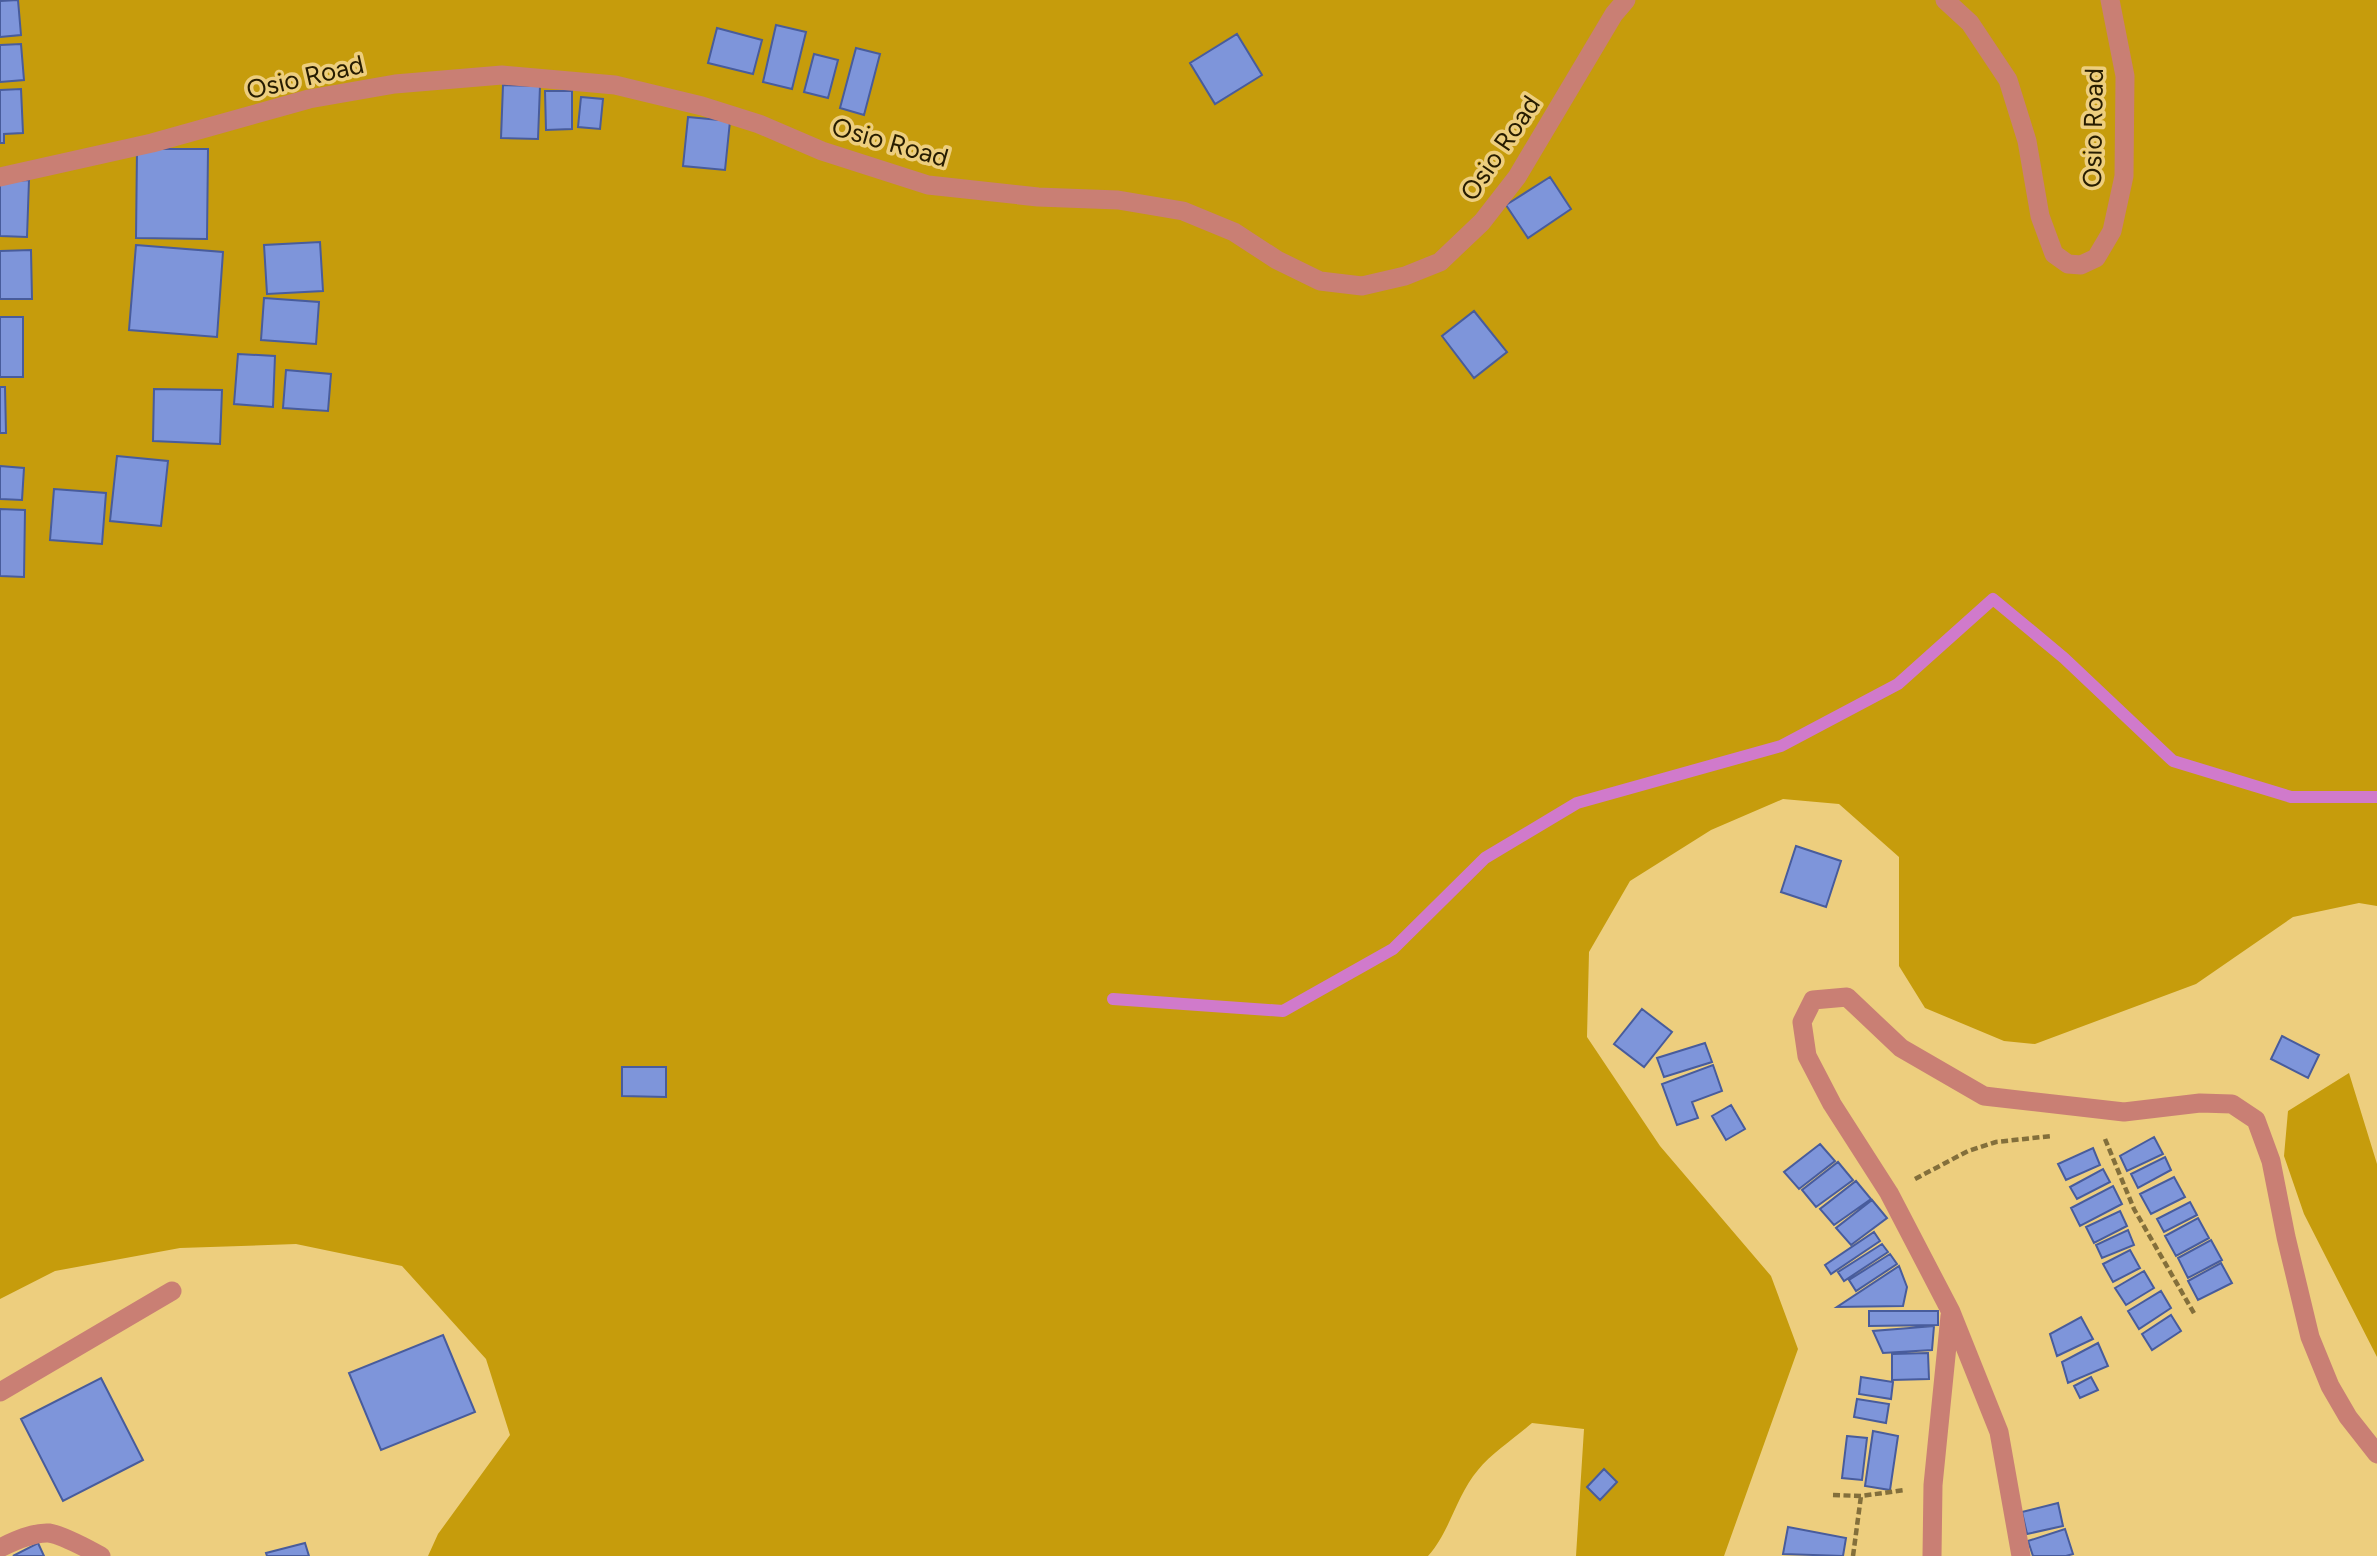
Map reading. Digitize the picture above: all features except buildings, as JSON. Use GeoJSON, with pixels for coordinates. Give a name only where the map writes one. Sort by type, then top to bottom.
{"type":"FeatureCollection","features":[{"type":"Feature","properties":{"kind":"street","name":"Osio Road"},"geometry":{"type":"LineString","coordinates":[[0,177],[152,143],[309,99],[395,84],[502,75],[615,85],[702,106],[928,185],[1038,197],[1118,200],[1183,211],[1234,232],[1277,260],[1321,281],[1362,286],[1405,276],[1440,262],[1482,222],[1517,177],[1614,14],[1626,0]]}},
{"type":"Feature","properties":{"kind":"street","name":"Osio Road"},"geometry":{"type":"LineString","coordinates":[[1945,0],[1970,23],[2008,80],[2027,141],[2040,216],[2054,254],[2068,264],[2081,265],[2096,258],[2112,231],[2124,176],[2125,76],[2110,0]]}},
{"type":"Feature","properties":{"kind":"street"},"geometry":{"type":"LineString","coordinates":[[2021,1556],[1999,1432],[1951,1312],[1889,1193],[1832,1104],[1807,1056],[1802,1022],[1813,1000],[1847,997],[1901,1048],[1984,1096],[2124,1112],[2200,1103],[2232,1104],[2256,1120],[2272,1161],[2286,1237],[2310,1337],[2330,1386],[2348,1417],[2377,1454]]}},
{"type":"Feature","properties":{"kind":"street"},"geometry":{"type":"LineString","coordinates":[[0,1392],[172,1291]]}},
{"type":"Feature","properties":{"kind":"street"},"geometry":{"type":"LineString","coordinates":[[1932,1556],[1933,1485],[1951,1312]]}},
{"type":"Feature","properties":{"kind":"street"},"geometry":{"type":"LineString","coordinates":[[0,1548],[18,1539],[48,1533],[101,1556]]}},
{"type":"Feature","properties":{"kind":"path"},"geometry":{"type":"LineString","coordinates":[[1889,1193],[1968,1151],[1996,1142],[2062,1135]]}},
{"type":"Feature","properties":{"kind":"path"},"geometry":{"type":"LineString","coordinates":[[2099,1136],[2107,1141],[2134,1209],[2195,1315]]}},
{"type":"Feature","properties":{"kind":"path"},"geometry":{"type":"LineString","coordinates":[[1833,1495],[1861,1496],[1933,1485]]}},
{"type":"Feature","properties":{"kind":"path"},"geometry":{"type":"LineString","coordinates":[[1853,1556],[1861,1496]]}},
{"type":"Feature","properties":{"kind":"shaded area"},"geometry":{"type":"Polygon","coordinates":[[[0,0],[2377,0],[2377,906],[2359,903],[2293,917],[2196,984],[2035,1044],[2004,1041],[1925,1008],[1899,966],[1899,857],[1839,804],[1783,799],[1711,830],[1630,881],[1589,952],[1587,1037],[1660,1146],[1771,1276],[1798,1349],[1724,1556],[1576,1556],[1584,1429],[1532,1423],[1497,1452],[1470,1480],[1442,1536],[1428,1556],[428,1556],[438,1534],[510,1435],[486,1359],[402,1266],[296,1244],[180,1248],[55,1271],[0,1299],[0,0]]]}},
{"type":"Feature","properties":{"kind":"shaded area"},"geometry":{"type":"Polygon","coordinates":[[[2349,1073],[2377,1164],[2377,1357],[2304,1214],[2284,1156],[2288,1111],[2349,1073]]]}},
{"type":"Feature","properties":{"kind":"waterway"},"geometry":{"type":"LineString","coordinates":[[1113,999],[1283,1011],[1393,949],[1485,858],[1577,803],[1781,746],[1898,684],[1993,599],[2064,658],[2173,761],[2291,797],[2377,797]]}}]}
